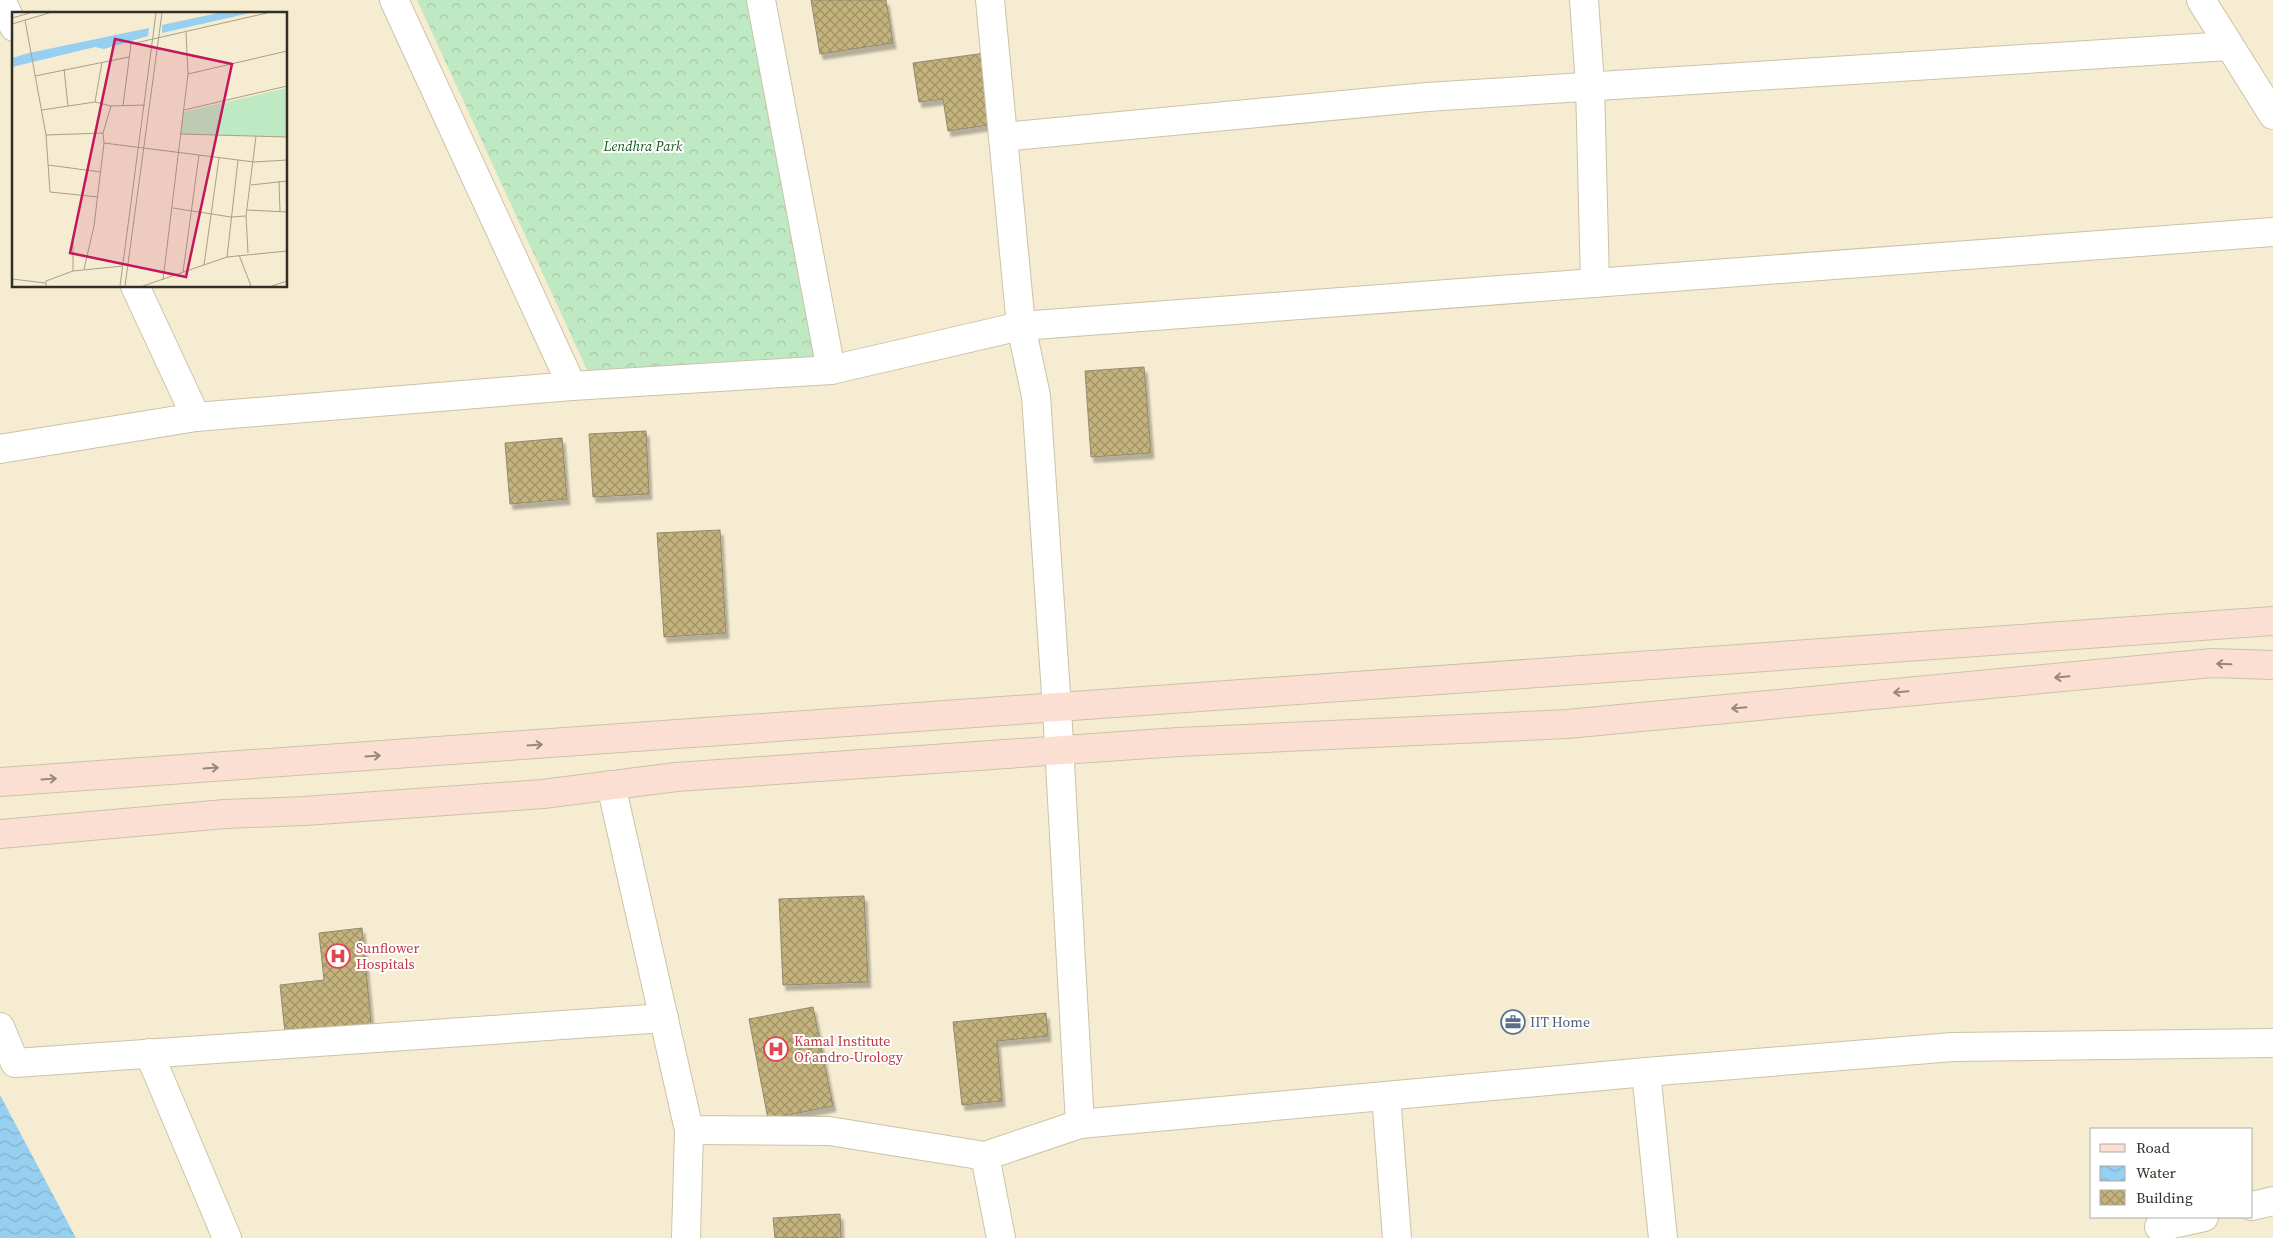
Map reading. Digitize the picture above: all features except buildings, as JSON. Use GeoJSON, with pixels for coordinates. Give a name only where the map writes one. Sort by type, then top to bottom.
{"type":"FeatureCollection","features":[{"type":"Feature","properties":{"kind":"main road"},"geometry":{"type":"LineString","coordinates":[[0,782],[1057,709],[2273,621]]}},
{"type":"Feature","properties":{"kind":"main road"},"geometry":{"type":"LineString","coordinates":[[0,834],[225,814],[305,811],[543,794],[676,777],[1178,742],[1567,724],[2212,663],[2273,665]]}},
{"type":"Feature","properties":{"kind":"street"},"geometry":{"type":"LineString","coordinates":[[1,0],[12,23]]}},
{"type":"Feature","properties":{"kind":"street"},"geometry":{"type":"LineString","coordinates":[[394,0],[572,386]]}},
{"type":"Feature","properties":{"kind":"street"},"geometry":{"type":"LineString","coordinates":[[761,0],[831,370]]}},
{"type":"Feature","properties":{"kind":"street"},"geometry":{"type":"LineString","coordinates":[[990,0],[1021,326],[1036,396],[1057,709],[1080,1124]]}},
{"type":"Feature","properties":{"kind":"street"},"geometry":{"type":"LineString","coordinates":[[1584,0],[1590,85],[1595,283]]}},
{"type":"Feature","properties":{"kind":"street"},"geometry":{"type":"LineString","coordinates":[[2201,0],[2228,46],[2273,115]]}},
{"type":"Feature","properties":{"kind":"street"},"geometry":{"type":"LineString","coordinates":[[1003,137],[1427,96],[2228,46]]}},
{"type":"Feature","properties":{"kind":"street"},"geometry":{"type":"LineString","coordinates":[[0,449],[196,417],[572,386],[831,370],[1021,326],[2273,232]]}},
{"type":"Feature","properties":{"kind":"street"},"geometry":{"type":"LineString","coordinates":[[136,288],[196,417]]}},
{"type":"Feature","properties":{"kind":"street"},"geometry":{"type":"LineString","coordinates":[[611,785],[689,1130],[686,1238]]}},
{"type":"Feature","properties":{"kind":"street"},"geometry":{"type":"LineString","coordinates":[[0,1027],[16,1063],[664,1018]]}},
{"type":"Feature","properties":{"kind":"street"},"geometry":{"type":"LineString","coordinates":[[689,1130],[829,1131],[986,1156],[1080,1124],[1646,1072],[1953,1047],[2273,1043]]}},
{"type":"Feature","properties":{"kind":"street"},"geometry":{"type":"LineString","coordinates":[[149,1053],[227,1238]]}},
{"type":"Feature","properties":{"kind":"street"},"geometry":{"type":"LineString","coordinates":[[1646,1072],[1663,1238]]}},
{"type":"Feature","properties":{"kind":"street"},"geometry":{"type":"LineString","coordinates":[[1386,1096],[1397,1238]]}},
{"type":"Feature","properties":{"kind":"street"},"geometry":{"type":"LineString","coordinates":[[986,1156],[1001,1238]]}},
{"type":"Feature","properties":{"kind":"street"},"geometry":{"type":"LineString","coordinates":[[2253,1206],[2273,1201]]}},
{"type":"Feature","properties":{"kind":"street"},"geometry":{"type":"LineString","coordinates":[[2159,1227],[2200,1218]]}},
{"type":"Feature","properties":{"kind":"green space","name":"Lendhra Park"},"geometry":{"type":"Polygon","coordinates":[[[417,0],[761,0],[831,370],[594,385],[417,0]]]}},
{"type":"Feature","properties":{"kind":"water"},"geometry":{"type":"Polygon","coordinates":[[[0,1095],[76,1238],[0,1238],[0,1095]]]}},
{"type":"Feature","properties":{"kind":"place","name":"Sunflower Hospitals"},"geometry":{"type":"Point","coordinates":[338,956]}},
{"type":"Feature","properties":{"kind":"place","name":"IIT Home"},"geometry":{"type":"Point","coordinates":[1513,1022]}},
{"type":"Feature","properties":{"kind":"place","name":"Kamal Institute Of andro-Urology"},"geometry":{"type":"Point","coordinates":[776,1049]}}]}
